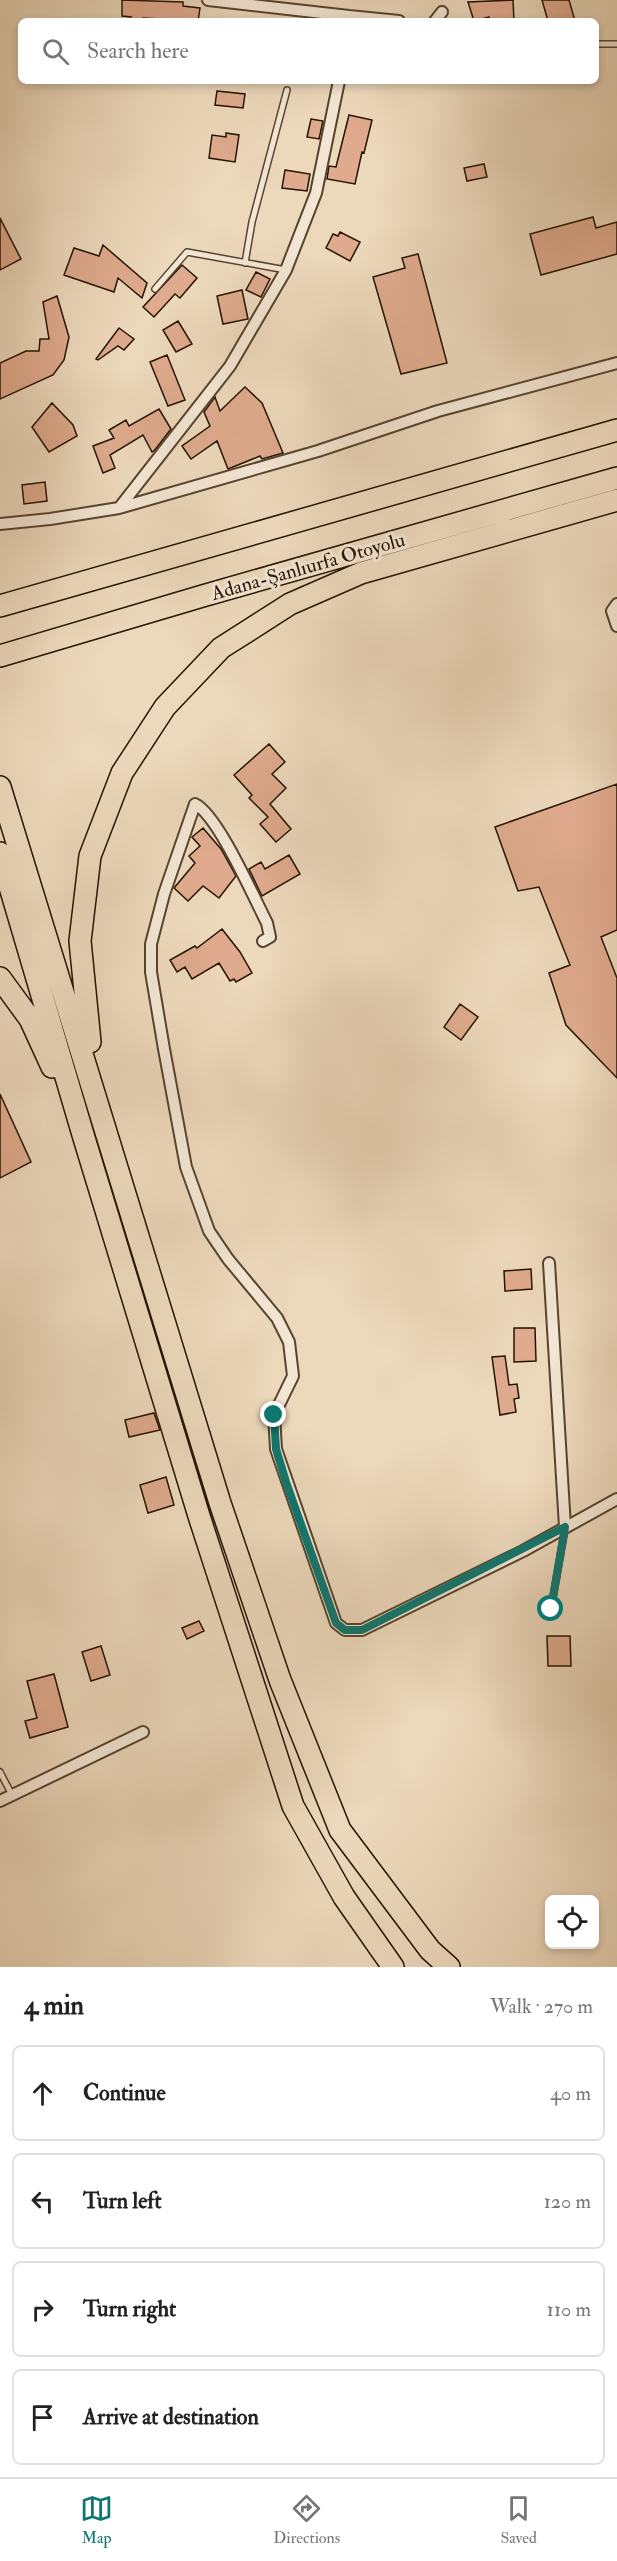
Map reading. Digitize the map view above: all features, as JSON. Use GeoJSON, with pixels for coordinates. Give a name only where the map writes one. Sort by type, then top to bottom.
{"type":"FeatureCollection","features":[{"type":"Feature","properties":{"kind":"highway"},"geometry":{"type":"LineString","coordinates":[[0,606],[617,430]]}},
{"type":"Feature","properties":{"kind":"highway","name":"Adana-Şanlıurfa Otoyolu"},"geometry":{"type":"LineString","coordinates":[[0,656],[617,478]]}},
{"type":"Feature","properties":{"kind":"highway"},"geometry":{"type":"LineString","coordinates":[[103,1123],[86,1021],[80,941],[90,856],[122,773],[165,707],[221,648],[290,604],[361,573],[617,500]]}},
{"type":"Feature","properties":{"kind":"highway"},"geometry":{"type":"LineString","coordinates":[[0,787],[220,1503],[280,1680],[340,1830],[430,1950],[449,1967]]}},
{"type":"Feature","properties":{"kind":"highway"},"geometry":{"type":"LineString","coordinates":[[0,853],[84,1138],[200,1516],[293,1806],[344,1897],[393,1967]]}},
{"type":"Feature","properties":{"kind":"highway"},"geometry":{"type":"LineString","coordinates":[[0,978],[30,1018],[84,1138]]}},
{"type":"Feature","properties":{"kind":"street"},"geometry":{"type":"LineString","coordinates":[[208,0],[349,18]]}},
{"type":"Feature","properties":{"kind":"street"},"geometry":{"type":"LineString","coordinates":[[119,508],[230,366],[285,270],[316,193],[338,84]]}},
{"type":"Feature","properties":{"kind":"street"},"geometry":{"type":"LineString","coordinates":[[0,524],[119,508],[318,451],[438,411],[617,363]]}},
{"type":"Feature","properties":{"kind":"street"},"geometry":{"type":"LineString","coordinates":[[617,604],[612,611],[617,626]]}},
{"type":"Feature","properties":{"kind":"street"},"geometry":{"type":"LineString","coordinates":[[263,940],[270,937],[267,923],[214,822],[201,807],[195,804],[164,894],[151,944],[151,972],[164,1049],[186,1167],[209,1231],[228,1259],[277,1318],[289,1342],[293,1376],[274,1415],[276,1449],[336,1623],[345,1630],[362,1630],[523,1551],[617,1498]]}},
{"type":"Feature","properties":{"kind":"street"},"geometry":{"type":"LineString","coordinates":[[549,1263],[565,1527]]}},
{"type":"Feature","properties":{"kind":"street"},"geometry":{"type":"LineString","coordinates":[[0,1800],[143,1732]]}},
{"type":"Feature","properties":{"kind":"lane"},"geometry":{"type":"LineString","coordinates":[[599,44],[617,44]]}},
{"type":"Feature","properties":{"kind":"lane"},"geometry":{"type":"LineString","coordinates":[[245,263],[252,222],[287,90]]}},
{"type":"Feature","properties":{"kind":"lane"},"geometry":{"type":"LineString","coordinates":[[155,289],[187,252],[285,270]]}},
{"type":"Feature","properties":{"kind":"lane"},"geometry":{"type":"LineString","coordinates":[[551,1609],[565,1527]]}},
{"type":"Feature","properties":{"kind":"lane"},"geometry":{"type":"LineString","coordinates":[[0,1772],[12,1795]]}},
{"type":"Feature","properties":{"kind":"building"},"geometry":{"type":"Polygon","coordinates":[[[122,0],[183,2],[183,6],[200,8],[198,18],[122,16],[122,0]]]}},
{"type":"Feature","properties":{"kind":"building"},"geometry":{"type":"Polygon","coordinates":[[[513,0],[514,18],[473,18],[468,2],[513,0]]]}},
{"type":"Feature","properties":{"kind":"building"},"geometry":{"type":"Polygon","coordinates":[[[542,0],[569,0],[574,18],[547,18],[542,0]]]}},
{"type":"Feature","properties":{"kind":"building"},"geometry":{"type":"Polygon","coordinates":[[[217,91],[245,94],[243,108],[215,105],[217,91]]]}},
{"type":"Feature","properties":{"kind":"building"},"geometry":{"type":"Polygon","coordinates":[[[349,115],[372,120],[355,184],[327,179],[329,166],[336,167],[349,115]]]}},
{"type":"Feature","properties":{"kind":"building"},"geometry":{"type":"Polygon","coordinates":[[[311,119],[323,121],[319,139],[307,137],[311,119]]]}},
{"type":"Feature","properties":{"kind":"building"},"geometry":{"type":"Polygon","coordinates":[[[226,133],[239,135],[235,162],[209,158],[212,135],[226,137],[226,133]]]}},
{"type":"Feature","properties":{"kind":"building"},"geometry":{"type":"Polygon","coordinates":[[[484,164],[487,177],[467,181],[464,168],[484,164]]]}},
{"type":"Feature","properties":{"kind":"building"},"geometry":{"type":"Polygon","coordinates":[[[285,170],[310,174],[307,191],[282,188],[285,170]]]}},
{"type":"Feature","properties":{"kind":"building"},"geometry":{"type":"Polygon","coordinates":[[[593,217],[596,228],[617,222],[617,254],[541,275],[530,234],[593,217]]]}},
{"type":"Feature","properties":{"kind":"building"},"geometry":{"type":"Polygon","coordinates":[[[0,218],[21,259],[0,270],[0,218]]]}},
{"type":"Feature","properties":{"kind":"building"},"geometry":{"type":"Polygon","coordinates":[[[340,232],[360,242],[350,261],[326,248],[333,234],[338,236],[340,232]]]}},
{"type":"Feature","properties":{"kind":"building"},"geometry":{"type":"Polygon","coordinates":[[[103,245],[147,283],[142,298],[118,278],[114,292],[64,275],[74,248],[99,256],[103,245]]]}},
{"type":"Feature","properties":{"kind":"building"},"geometry":{"type":"Polygon","coordinates":[[[418,254],[447,363],[401,374],[373,277],[405,268],[402,258],[418,254]]]}},
{"type":"Feature","properties":{"kind":"building"},"geometry":{"type":"Polygon","coordinates":[[[182,265],[197,278],[180,298],[175,294],[154,317],[143,307],[182,265]]]}},
{"type":"Feature","properties":{"kind":"building"},"geometry":{"type":"Polygon","coordinates":[[[256,272],[270,279],[261,297],[246,290],[256,272]]]}},
{"type":"Feature","properties":{"kind":"building"},"geometry":{"type":"Polygon","coordinates":[[[242,290],[248,319],[223,324],[217,296],[242,290]]]}},
{"type":"Feature","properties":{"kind":"building"},"geometry":{"type":"Polygon","coordinates":[[[57,296],[69,337],[64,360],[53,375],[0,399],[0,363],[26,351],[39,351],[40,339],[49,339],[43,302],[57,296]]]}},
{"type":"Feature","properties":{"kind":"building"},"geometry":{"type":"Polygon","coordinates":[[[178,321],[192,344],[176,352],[163,330],[178,321]]]}},
{"type":"Feature","properties":{"kind":"building"},"geometry":{"type":"Polygon","coordinates":[[[119,328],[134,339],[124,350],[118,346],[98,360],[96,359],[119,328]]]}},
{"type":"Feature","properties":{"kind":"building"},"geometry":{"type":"Polygon","coordinates":[[[167,355],[185,400],[168,406],[150,362],[167,355]]]}},
{"type":"Feature","properties":{"kind":"building"},"geometry":{"type":"Polygon","coordinates":[[[245,387],[262,403],[283,453],[262,459],[260,456],[228,469],[217,441],[191,459],[182,446],[210,426],[204,412],[215,397],[220,411],[245,387]]]}},
{"type":"Feature","properties":{"kind":"building"},"geometry":{"type":"Polygon","coordinates":[[[52,403],[73,425],[77,436],[49,452],[32,427],[52,403]]]}},
{"type":"Feature","properties":{"kind":"building"},"geometry":{"type":"Polygon","coordinates":[[[159,409],[171,429],[154,451],[152,452],[143,435],[110,455],[115,468],[103,473],[93,446],[114,438],[109,430],[126,420],[129,426],[159,409]]]}},
{"type":"Feature","properties":{"kind":"building"},"geometry":{"type":"Polygon","coordinates":[[[45,482],[47,501],[24,504],[22,485],[45,482]]]}},
{"type":"Feature","properties":{"kind":"building"},"geometry":{"type":"Polygon","coordinates":[[[269,744],[285,762],[272,774],[286,788],[270,804],[291,829],[276,842],[260,824],[268,817],[249,798],[252,795],[234,775],[269,744]]]}},
{"type":"Feature","properties":{"kind":"building"},"geometry":{"type":"Polygon","coordinates":[[[617,784],[617,930],[601,937],[617,978],[617,1078],[566,1025],[549,973],[570,965],[539,887],[518,891],[495,827],[617,784]]]}},
{"type":"Feature","properties":{"kind":"building"},"geometry":{"type":"Polygon","coordinates":[[[203,828],[221,849],[236,876],[219,898],[203,886],[188,901],[174,888],[195,863],[189,856],[200,846],[192,837],[203,828]]]}},
{"type":"Feature","properties":{"kind":"building"},"geometry":{"type":"Polygon","coordinates":[[[289,855],[300,874],[262,896],[249,869],[261,862],[265,869],[289,855]]]}},
{"type":"Feature","properties":{"kind":"building"},"geometry":{"type":"Polygon","coordinates":[[[222,929],[240,952],[252,973],[236,982],[234,979],[230,981],[219,963],[192,979],[185,967],[177,972],[170,960],[195,946],[197,948],[222,929]]]}},
{"type":"Feature","properties":{"kind":"building"},"geometry":{"type":"Polygon","coordinates":[[[460,1004],[478,1017],[461,1040],[444,1027],[460,1004]]]}},
{"type":"Feature","properties":{"kind":"building"},"geometry":{"type":"Polygon","coordinates":[[[0,1094],[31,1162],[0,1178],[0,1094]]]}},
{"type":"Feature","properties":{"kind":"building"},"geometry":{"type":"Polygon","coordinates":[[[531,1269],[532,1289],[505,1291],[504,1271],[531,1269]]]}},
{"type":"Feature","properties":{"kind":"building"},"geometry":{"type":"Polygon","coordinates":[[[514,1328],[535,1328],[536,1361],[514,1362],[514,1328]]]}},
{"type":"Feature","properties":{"kind":"building"},"geometry":{"type":"Polygon","coordinates":[[[505,1356],[509,1385],[517,1384],[519,1398],[514,1399],[516,1412],[500,1415],[492,1357],[505,1356]]]}},
{"type":"Feature","properties":{"kind":"building"},"geometry":{"type":"Polygon","coordinates":[[[154,1413],[160,1430],[129,1437],[125,1420],[154,1413]]]}},
{"type":"Feature","properties":{"kind":"building"},"geometry":{"type":"Polygon","coordinates":[[[166,1477],[174,1505],[148,1513],[140,1485],[166,1477]]]}},
{"type":"Feature","properties":{"kind":"building"},"geometry":{"type":"Polygon","coordinates":[[[199,1621],[204,1631],[187,1639],[182,1628],[199,1621]]]}},
{"type":"Feature","properties":{"kind":"building"},"geometry":{"type":"Polygon","coordinates":[[[547,1636],[570,1636],[571,1666],[548,1666],[547,1636]]]}},
{"type":"Feature","properties":{"kind":"building"},"geometry":{"type":"Polygon","coordinates":[[[101,1646],[110,1675],[91,1681],[82,1652],[101,1646]]]}},
{"type":"Feature","properties":{"kind":"building"},"geometry":{"type":"Polygon","coordinates":[[[54,1674],[68,1727],[30,1738],[25,1721],[37,1718],[27,1681],[54,1674]]]}},
{"type":"Feature","properties":{"kind":"route"},"geometry":{"type":"LineString","coordinates":[[274,1415],[276,1449],[286,1482],[336,1623],[345,1630],[362,1630],[523,1551],[565,1527],[551,1609]]}}]}
